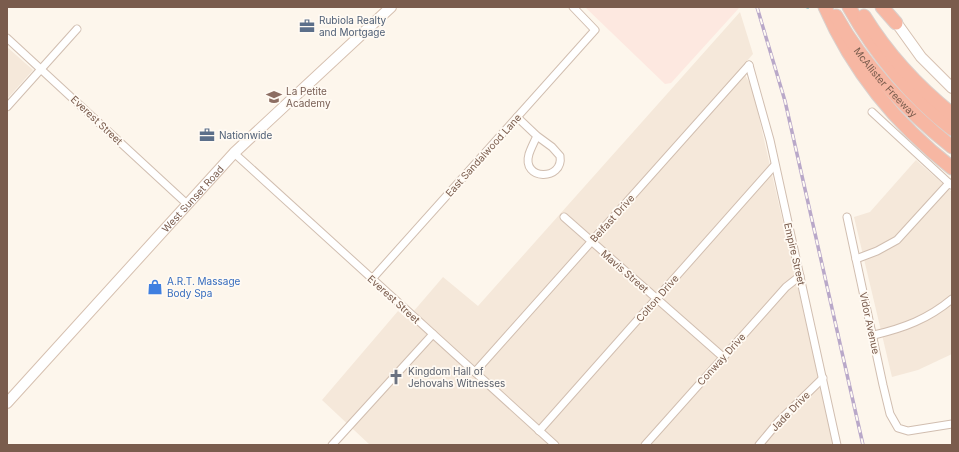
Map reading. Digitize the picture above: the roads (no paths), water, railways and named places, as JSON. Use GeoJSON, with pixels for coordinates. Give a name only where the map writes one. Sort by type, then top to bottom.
{"type":"FeatureCollection","features":[{"type":"Feature","properties":{"kind":"highway"},"geometry":{"type":"LineString","coordinates":[[825,7],[839,38],[858,69],[891,111],[926,148],[952,168]]}},
{"type":"Feature","properties":{"kind":"highway","name":"McAllister Freeway"},"geometry":{"type":"LineString","coordinates":[[831,7],[841,25],[863,55],[895,94],[926,126],[952,147]]}},
{"type":"Feature","properties":{"kind":"highway","name":"McAllister Freeway"},"geometry":{"type":"LineString","coordinates":[[849,7],[870,42],[893,71],[911,92],[952,129]]}},
{"type":"Feature","properties":{"kind":"highway"},"geometry":{"type":"LineString","coordinates":[[859,7],[871,27],[915,80],[952,114]]}},
{"type":"Feature","properties":{"kind":"highway"},"geometry":{"type":"LineString","coordinates":[[882,7],[896,23]]}},
{"type":"Feature","properties":{"kind":"main road","name":"West Sunset Road"},"geometry":{"type":"LineString","coordinates":[[7,403],[234,153],[391,7]]}},
{"type":"Feature","properties":{"kind":"main road"},"geometry":{"type":"LineString","coordinates":[[886,7],[921,56],[952,88]]}},
{"type":"Feature","properties":{"kind":"street","name":"East Sandalwood Lane"},"geometry":{"type":"LineString","coordinates":[[372,279],[595,30],[573,7]]}},
{"type":"Feature","properties":{"kind":"street"},"geometry":{"type":"LineString","coordinates":[[7,107],[77,28]]}},
{"type":"Feature","properties":{"kind":"street","name":"Everest Street"},"geometry":{"type":"LineString","coordinates":[[7,38],[42,68],[187,204]]}},
{"type":"Feature","properties":{"kind":"street","name":"Empire Street"},"geometry":{"type":"LineString","coordinates":[[749,65],[770,140],[774,166],[837,445]]}},
{"type":"Feature","properties":{"kind":"street","name":"Belfast Drive"},"geometry":{"type":"LineString","coordinates":[[475,372],[749,65]]}},
{"type":"Feature","properties":{"kind":"street"},"geometry":{"type":"LineString","coordinates":[[856,259],[878,252],[897,240],[950,184],[872,112]]}},
{"type":"Feature","properties":{"kind":"street"},"geometry":{"type":"LineString","coordinates":[[517,117],[537,136],[552,147],[560,156],[559,165],[549,175],[542,176],[537,174],[532,170],[528,162],[528,155],[537,136]]}},
{"type":"Feature","properties":{"kind":"street","name":"Everest Street"},"geometry":{"type":"LineString","coordinates":[[234,153],[555,445]]}},
{"type":"Feature","properties":{"kind":"street","name":"Colton Drive"},"geometry":{"type":"LineString","coordinates":[[539,431],[774,166]]}},
{"type":"Feature","properties":{"kind":"street","name":"Mavis Street"},"geometry":{"type":"LineString","coordinates":[[564,217],[723,358]]}},
{"type":"Feature","properties":{"kind":"street","name":"Vidor Avenue"},"geometry":{"type":"LineString","coordinates":[[847,217],[874,335],[890,414],[898,428],[914,431],[952,424]]}},
{"type":"Feature","properties":{"kind":"street","name":"Conway Drive"},"geometry":{"type":"LineString","coordinates":[[645,445],[786,287],[800,276]]}},
{"type":"Feature","properties":{"kind":"street"},"geometry":{"type":"LineString","coordinates":[[874,335],[902,329],[916,323],[952,299]]}},
{"type":"Feature","properties":{"kind":"street"},"geometry":{"type":"LineString","coordinates":[[332,445],[433,334]]}},
{"type":"Feature","properties":{"kind":"street","name":"Jade Drive"},"geometry":{"type":"LineString","coordinates":[[759,445],[779,422],[823,378]]}},
{"type":"Feature","properties":{"kind":"railway"},"geometry":{"type":"LineString","coordinates":[[757,7],[785,101],[863,445]]}},
{"type":"Feature","properties":{"kind":"place","name":"Rubiola Realty and Mortgage"},"geometry":{"type":"Point","coordinates":[307,26]}},
{"type":"Feature","properties":{"kind":"place","name":"La Petite Academy"},"geometry":{"type":"Point","coordinates":[274,97]}},
{"type":"Feature","properties":{"kind":"place","name":"Nationwide"},"geometry":{"type":"Point","coordinates":[207,135]}},
{"type":"Feature","properties":{"kind":"place","name":"A.R.T. Massage Body Spa"},"geometry":{"type":"Point","coordinates":[155,287]}},
{"type":"Feature","properties":{"kind":"place","name":"Kingdom Hall of Jehovahs Witnesses"},"geometry":{"type":"Point","coordinates":[396,377]}}]}
